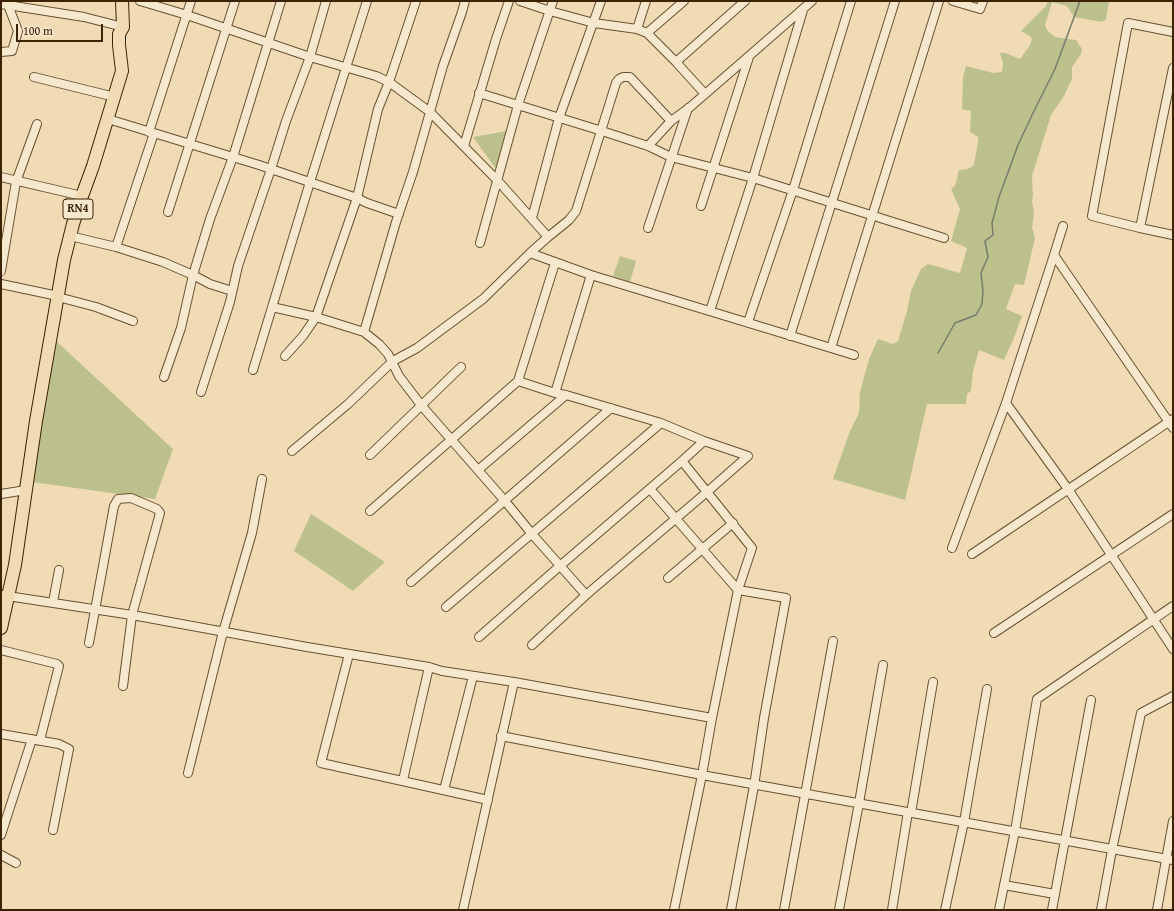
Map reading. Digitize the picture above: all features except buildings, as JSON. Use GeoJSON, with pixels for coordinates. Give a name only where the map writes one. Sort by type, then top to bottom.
{"type":"FeatureCollection","features":[{"type":"Feature","properties":{"kind":"highway","name":"RN4"},"geometry":{"type":"LineString","coordinates":[[1,628],[4,596],[15,565],[36,420],[64,260],[82,196],[93,166],[122,71],[119,34],[123,27],[122,1]]}},
{"type":"Feature","properties":{"kind":"street"},"geometry":{"type":"LineString","coordinates":[[116,247],[191,1]]}},
{"type":"Feature","properties":{"kind":"street"},"geometry":{"type":"LineString","coordinates":[[168,212],[236,1]]}},
{"type":"Feature","properties":{"kind":"street"},"geometry":{"type":"LineString","coordinates":[[164,377],[181,328],[210,219],[233,157],[281,1]]}},
{"type":"Feature","properties":{"kind":"street"},"geometry":{"type":"LineString","coordinates":[[201,392],[230,302],[238,266],[286,121],[310,57],[326,1]]}},
{"type":"Feature","properties":{"kind":"street"},"geometry":{"type":"LineString","coordinates":[[253,370],[367,1]]}},
{"type":"Feature","properties":{"kind":"street"},"geometry":{"type":"LineString","coordinates":[[285,356],[303,336],[316,317],[357,198],[378,109],[389,82],[416,1]]}},
{"type":"Feature","properties":{"kind":"street"},"geometry":{"type":"LineString","coordinates":[[364,332],[413,172],[443,66],[465,1]]}},
{"type":"Feature","properties":{"kind":"street"},"geometry":{"type":"LineString","coordinates":[[464,146],[479,93],[509,1]]}},
{"type":"Feature","properties":{"kind":"street"},"geometry":{"type":"LineString","coordinates":[[520,1],[594,23],[637,29],[647,33],[705,94]]}},
{"type":"Feature","properties":{"kind":"street"},"geometry":{"type":"LineString","coordinates":[[480,243],[518,105],[553,1]]}},
{"type":"Feature","properties":{"kind":"street"},"geometry":{"type":"LineString","coordinates":[[532,218],[559,118],[601,1]]}},
{"type":"Feature","properties":{"kind":"street"},"geometry":{"type":"LineString","coordinates":[[637,29],[646,1]]}},
{"type":"Feature","properties":{"kind":"street"},"geometry":{"type":"LineString","coordinates":[[647,33],[684,1]]}},
{"type":"Feature","properties":{"kind":"street"},"geometry":{"type":"LineString","coordinates":[[676,62],[745,1]]}},
{"type":"Feature","properties":{"kind":"street"},"geometry":{"type":"LineString","coordinates":[[648,146],[671,120],[705,94],[812,1]]}},
{"type":"Feature","properties":{"kind":"street"},"geometry":{"type":"LineString","coordinates":[[748,322],[793,190],[851,1]]}},
{"type":"Feature","properties":{"kind":"street"},"geometry":{"type":"LineString","coordinates":[[790,336],[833,203],[895,1]]}},
{"type":"Feature","properties":{"kind":"street"},"geometry":{"type":"LineString","coordinates":[[831,348],[939,1]]}},
{"type":"Feature","properties":{"kind":"street"},"geometry":{"type":"LineString","coordinates":[[953,1],[980,9],[982,1]]}},
{"type":"Feature","properties":{"kind":"street"},"geometry":{"type":"LineString","coordinates":[[144,2],[269,44],[376,76],[389,82],[430,112],[498,181],[548,236]]}},
{"type":"Feature","properties":{"kind":"street"},"geometry":{"type":"LineString","coordinates":[[6,3],[84,17],[123,27]]}},
{"type":"Feature","properties":{"kind":"street"},"geometry":{"type":"LineString","coordinates":[[1,52],[12,51],[18,31],[6,3]]}},
{"type":"Feature","properties":{"kind":"street"},"geometry":{"type":"LineString","coordinates":[[710,311],[754,178],[803,10]]}},
{"type":"Feature","properties":{"kind":"street"},"geometry":{"type":"LineString","coordinates":[[1173,32],[1128,23],[1092,216],[1140,228],[1173,234]]}},
{"type":"Feature","properties":{"kind":"street"},"geometry":{"type":"LineString","coordinates":[[701,206],[749,56]]}},
{"type":"Feature","properties":{"kind":"street"},"geometry":{"type":"LineString","coordinates":[[1140,228],[1173,68]]}},
{"type":"Feature","properties":{"kind":"street"},"geometry":{"type":"LineString","coordinates":[[292,451],[348,404],[393,361],[417,348],[483,299],[548,236],[569,220],[576,210],[616,83],[619,79],[623,76],[630,77],[671,120]]}},
{"type":"Feature","properties":{"kind":"street"},"geometry":{"type":"LineString","coordinates":[[34,77],[115,97]]}},
{"type":"Feature","properties":{"kind":"street"},"geometry":{"type":"LineString","coordinates":[[479,93],[602,130],[648,146],[671,157],[754,178],[944,238]]}},
{"type":"Feature","properties":{"kind":"street"},"geometry":{"type":"LineString","coordinates":[[648,228],[688,108]]}},
{"type":"Feature","properties":{"kind":"street"},"geometry":{"type":"LineString","coordinates":[[108,119],[271,169],[399,214]]}},
{"type":"Feature","properties":{"kind":"street"},"geometry":{"type":"LineString","coordinates":[[1,271],[16,182],[37,124]]}},
{"type":"Feature","properties":{"kind":"street"},"geometry":{"type":"LineString","coordinates":[[1,177],[16,182],[82,196]]}},
{"type":"Feature","properties":{"kind":"street"},"geometry":{"type":"LineString","coordinates":[[952,548],[1006,403],[1063,226]]}},
{"type":"Feature","properties":{"kind":"street"},"geometry":{"type":"LineString","coordinates":[[70,236],[116,247],[163,262],[194,275],[210,284],[232,292]]}},
{"type":"Feature","properties":{"kind":"street"},"geometry":{"type":"LineString","coordinates":[[530,254],[591,275],[854,355]]}},
{"type":"Feature","properties":{"kind":"street"},"geometry":{"type":"LineString","coordinates":[[972,554],[1068,489],[1172,423],[1054,255]]}},
{"type":"Feature","properties":{"kind":"street"},"geometry":{"type":"LineString","coordinates":[[370,511],[518,381],[555,263]]}},
{"type":"Feature","properties":{"kind":"street"},"geometry":{"type":"LineString","coordinates":[[555,393],[591,275]]}},
{"type":"Feature","properties":{"kind":"street"},"geometry":{"type":"LineString","coordinates":[[1,284],[58,296],[96,307],[133,321]]}},
{"type":"Feature","properties":{"kind":"street"},"geometry":{"type":"LineString","coordinates":[[272,307],[316,317],[364,332],[379,344],[393,361],[399,376],[421,405],[506,501],[532,534],[586,595]]}},
{"type":"Feature","properties":{"kind":"street"},"geometry":{"type":"LineString","coordinates":[[370,455],[461,367]]}},
{"type":"Feature","properties":{"kind":"street"},"geometry":{"type":"LineString","coordinates":[[518,381],[661,423],[704,441],[748,456],[586,595],[532,645]]}},
{"type":"Feature","properties":{"kind":"street"},"geometry":{"type":"LineString","coordinates":[[478,470],[566,395]]}},
{"type":"Feature","properties":{"kind":"street"},"geometry":{"type":"LineString","coordinates":[[1006,403],[1068,489],[1173,649]]}},
{"type":"Feature","properties":{"kind":"street"},"geometry":{"type":"LineString","coordinates":[[412,582],[611,408]]}},
{"type":"Feature","properties":{"kind":"street"},"geometry":{"type":"LineString","coordinates":[[446,607],[661,423]]}},
{"type":"Feature","properties":{"kind":"street"},"geometry":{"type":"LineString","coordinates":[[479,636],[704,441]]}},
{"type":"Feature","properties":{"kind":"street"},"geometry":{"type":"LineString","coordinates":[[674,910],[738,590],[752,548],[682,461]]}},
{"type":"Feature","properties":{"kind":"street"},"geometry":{"type":"LineString","coordinates":[[188,773],[223,632],[252,533],[262,479]]}},
{"type":"Feature","properties":{"kind":"street"},"geometry":{"type":"LineString","coordinates":[[650,489],[675,520],[738,590],[786,598],[731,910]]}},
{"type":"Feature","properties":{"kind":"street"},"geometry":{"type":"LineString","coordinates":[[1,494],[26,490]]}},
{"type":"Feature","properties":{"kind":"street"},"geometry":{"type":"LineString","coordinates":[[89,643],[114,506],[118,499],[131,498],[157,509],[160,514],[132,615],[123,686]]}},
{"type":"Feature","properties":{"kind":"street"},"geometry":{"type":"LineString","coordinates":[[994,633],[1173,514]]}},
{"type":"Feature","properties":{"kind":"street"},"geometry":{"type":"LineString","coordinates":[[668,578],[732,523]]}},
{"type":"Feature","properties":{"kind":"street"},"geometry":{"type":"LineString","coordinates":[[53,602],[59,570]]}},
{"type":"Feature","properties":{"kind":"street"},"geometry":{"type":"LineString","coordinates":[[4,596],[53,602],[132,615],[712,718]]}},
{"type":"Feature","properties":{"kind":"street"},"geometry":{"type":"LineString","coordinates":[[999,910],[1036,700],[1173,606]]}},
{"type":"Feature","properties":{"kind":"street"},"geometry":{"type":"LineString","coordinates":[[784,910],[804,794],[834,641]]}},
{"type":"Feature","properties":{"kind":"street"},"geometry":{"type":"LineString","coordinates":[[1,650],[59,666],[36,739],[1,835]]}},
{"type":"Feature","properties":{"kind":"street"},"geometry":{"type":"LineString","coordinates":[[349,654],[321,763],[488,800]]}},
{"type":"Feature","properties":{"kind":"street"},"geometry":{"type":"LineString","coordinates":[[838,910],[859,803],[883,665]]}},
{"type":"Feature","properties":{"kind":"street"},"geometry":{"type":"LineString","coordinates":[[403,780],[429,667]]}},
{"type":"Feature","properties":{"kind":"street"},"geometry":{"type":"LineString","coordinates":[[444,790],[473,676]]}},
{"type":"Feature","properties":{"kind":"street"},"geometry":{"type":"LineString","coordinates":[[463,910],[514,682]]}},
{"type":"Feature","properties":{"kind":"street"},"geometry":{"type":"LineString","coordinates":[[892,910],[933,682]]}},
{"type":"Feature","properties":{"kind":"street"},"geometry":{"type":"LineString","coordinates":[[945,910],[964,822],[987,689]]}},
{"type":"Feature","properties":{"kind":"street"},"geometry":{"type":"LineString","coordinates":[[1101,910],[1141,713],[1173,696]]}},
{"type":"Feature","properties":{"kind":"street"},"geometry":{"type":"LineString","coordinates":[[1052,910],[1091,700]]}},
{"type":"Feature","properties":{"kind":"street"},"geometry":{"type":"LineString","coordinates":[[1,734],[59,744],[69,749],[53,830]]}},
{"type":"Feature","properties":{"kind":"street"},"geometry":{"type":"LineString","coordinates":[[501,736],[754,786],[859,803],[1065,840],[1112,850],[1170,859]]}},
{"type":"Feature","properties":{"kind":"street"},"geometry":{"type":"LineString","coordinates":[[1157,910],[1170,859],[1173,822]]}},
{"type":"Feature","properties":{"kind":"street"},"geometry":{"type":"LineString","coordinates":[[1,854],[16,863]]}},
{"type":"Feature","properties":{"kind":"street"},"geometry":{"type":"LineString","coordinates":[[1004,885],[1055,894]]}},
{"type":"Feature","properties":{"kind":"green space"},"geometry":{"type":"Polygon","coordinates":[[[1048,1],[1109,1],[1106,19],[1102,22],[1074,17],[1067,6],[1052,2],[1045,25],[1047,30],[1055,37],[1076,40],[1082,49],[1081,54],[1072,67],[1072,79],[1064,96],[1051,115],[1032,176],[1032,201],[1034,212],[1032,228],[1035,238],[1024,285],[1015,284],[1006,309],[1022,316],[1013,340],[1004,360],[979,350],[973,371],[971,391],[967,394],[966,404],[927,404],[905,500],[833,479],[850,431],[859,413],[860,392],[869,359],[878,339],[893,344],[898,341],[911,291],[921,269],[928,264],[960,273],[967,248],[951,241],[960,209],[951,189],[955,186],[959,170],[968,169],[974,165],[978,142],[978,137],[970,132],[971,111],[962,109],[963,77],[966,66],[993,73],[1002,72],[1003,63],[1000,53],[1005,53],[1020,59],[1030,45],[1032,39],[1030,36],[1021,31],[1046,6],[1048,1]]]}},
{"type":"Feature","properties":{"kind":"green space"},"geometry":{"type":"Polygon","coordinates":[[[507,131],[496,169],[473,137],[507,131]]]}},
{"type":"Feature","properties":{"kind":"green space"},"geometry":{"type":"Polygon","coordinates":[[[620,256],[636,261],[630,282],[613,276],[620,256]]]}},
{"type":"Feature","properties":{"kind":"green space"},"geometry":{"type":"Polygon","coordinates":[[[56,341],[173,449],[155,499],[32,482],[39,431],[56,341]]]}},
{"type":"Feature","properties":{"kind":"green space"},"geometry":{"type":"Polygon","coordinates":[[[311,514],[385,562],[353,591],[294,551],[311,514]]]}},
{"type":"Feature","properties":{"kind":"waterway"},"geometry":{"type":"LineString","coordinates":[[938,353],[955,323],[976,315],[982,304],[983,291],[981,273],[988,257],[985,241],[993,235],[992,223],[999,197],[1018,145],[1055,69],[1080,1]]}}]}
